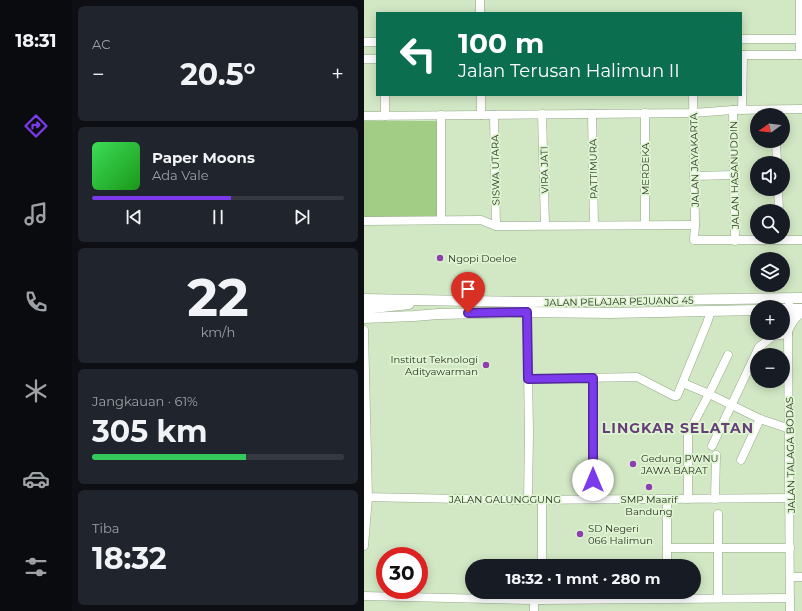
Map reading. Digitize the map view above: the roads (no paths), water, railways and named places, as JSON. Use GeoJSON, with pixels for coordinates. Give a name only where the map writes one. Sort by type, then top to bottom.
{"type":"FeatureCollection","features":[{"type":"Feature","properties":{"kind":"main road","name":"JALAN PELAJAR PEJUANG 45"},"geometry":{"type":"LineString","coordinates":[[790,304],[802,298]]}},
{"type":"Feature","properties":{"kind":"main road","name":"JALAN PELAJAR PEJUANG 45"},"geometry":{"type":"LineString","coordinates":[[364,299],[750,305]]}},
{"type":"Feature","properties":{"kind":"main road"},"geometry":{"type":"LineString","coordinates":[[365,312],[438,301]]}},
{"type":"Feature","properties":{"kind":"main road","name":"JALAN PELAJAR PEJUANG 45"},"geometry":{"type":"LineString","coordinates":[[790,307],[802,310]]}},
{"type":"Feature","properties":{"kind":"main road","name":"JALAN PELAJAR PEJUANG 45"},"geometry":{"type":"LineString","coordinates":[[365,312],[438,314],[750,310]]}},
{"type":"Feature","properties":{"kind":"main road"},"geometry":{"type":"LineString","coordinates":[[790,323],[802,310]]}},
{"type":"Feature","properties":{"kind":"street"},"geometry":{"type":"LineString","coordinates":[[480,0],[480,12]]}},
{"type":"Feature","properties":{"kind":"street"},"geometry":{"type":"LineString","coordinates":[[742,110],[742,55],[801,55],[799,39],[800,0]]}},
{"type":"Feature","properties":{"kind":"street"},"geometry":{"type":"LineString","coordinates":[[742,39],[799,39]]}},
{"type":"Feature","properties":{"kind":"street"},"geometry":{"type":"LineString","coordinates":[[364,42],[376,42]]}},
{"type":"Feature","properties":{"kind":"street"},"geometry":{"type":"LineString","coordinates":[[364,59],[376,59]]}},
{"type":"Feature","properties":{"kind":"street"},"geometry":{"type":"LineString","coordinates":[[386,96],[386,116]]}},
{"type":"Feature","properties":{"kind":"street"},"geometry":{"type":"LineString","coordinates":[[481,96],[481,115]]}},
{"type":"Feature","properties":{"kind":"street","name":"JALAN JAYAKARTA"},"geometry":{"type":"LineString","coordinates":[[693,96],[694,240],[735,240]]}},
{"type":"Feature","properties":{"kind":"street"},"geometry":{"type":"LineString","coordinates":[[790,110],[802,109]]}},
{"type":"Feature","properties":{"kind":"street"},"geometry":{"type":"LineString","coordinates":[[364,116],[693,113],[733,110],[750,110]]}},
{"type":"Feature","properties":{"kind":"street","name":"JALAN HASANUDDIN"},"geometry":{"type":"LineString","coordinates":[[733,110],[735,240]]}},
{"type":"Feature","properties":{"kind":"street","name":"MERDEKA"},"geometry":{"type":"LineString","coordinates":[[644,225],[645,113]]}},
{"type":"Feature","properties":{"kind":"street","name":"VIRA JATI"},"geometry":{"type":"LineString","coordinates":[[542,114],[545,225]]}},
{"type":"Feature","properties":{"kind":"street","name":"PATTIMURA"},"geometry":{"type":"LineString","coordinates":[[592,114],[594,225]]}},
{"type":"Feature","properties":{"kind":"street"},"geometry":{"type":"LineString","coordinates":[[441,115],[441,220]]}},
{"type":"Feature","properties":{"kind":"street","name":"SISWA UTARA"},"geometry":{"type":"LineString","coordinates":[[494,115],[496,226]]}},
{"type":"Feature","properties":{"kind":"street"},"geometry":{"type":"LineString","coordinates":[[694,176],[734,175]]}},
{"type":"Feature","properties":{"kind":"street"},"geometry":{"type":"LineString","coordinates":[[364,222],[481,220],[496,226],[695,225]]}},
{"type":"Feature","properties":{"kind":"street"},"geometry":{"type":"LineString","coordinates":[[735,240],[750,239]]}},
{"type":"Feature","properties":{"kind":"street"},"geometry":{"type":"LineString","coordinates":[[790,239],[802,240]]}},
{"type":"Feature","properties":{"kind":"street"},"geometry":{"type":"LineString","coordinates":[[528,379],[637,377],[674,396],[677,396],[711,311]]}},
{"type":"Feature","properties":{"kind":"street"},"geometry":{"type":"LineString","coordinates":[[527,312],[529,433],[528,500]]}},
{"type":"Feature","properties":{"kind":"street"},"geometry":{"type":"LineString","coordinates":[[364,330],[366,497],[364,546]]}},
{"type":"Feature","properties":{"kind":"street"},"geometry":{"type":"LineString","coordinates":[[712,446],[759,347],[768,340]]}},
{"type":"Feature","properties":{"kind":"street","name":"JALAN TALAGA BODAS"},"geometry":{"type":"LineString","coordinates":[[786,340],[790,429],[790,611]]}},
{"type":"Feature","properties":{"kind":"street"},"geometry":{"type":"LineString","coordinates":[[688,499],[688,434],[710,394],[728,355]]}},
{"type":"Feature","properties":{"kind":"street"},"geometry":{"type":"LineString","coordinates":[[592,500],[593,378]]}},
{"type":"Feature","properties":{"kind":"street"},"geometry":{"type":"LineString","coordinates":[[683,383],[710,394],[760,419],[790,429]]}},
{"type":"Feature","properties":{"kind":"street"},"geometry":{"type":"LineString","coordinates":[[741,460],[760,419]]}},
{"type":"Feature","properties":{"kind":"street"},"geometry":{"type":"LineString","coordinates":[[715,499],[716,455]]}},
{"type":"Feature","properties":{"kind":"street","name":"JALAN GALUNGGUNG"},"geometry":{"type":"LineString","coordinates":[[366,497],[528,500],[790,498]]}},
{"type":"Feature","properties":{"kind":"street"},"geometry":{"type":"LineString","coordinates":[[667,499],[667,559]]}},
{"type":"Feature","properties":{"kind":"street"},"geometry":{"type":"LineString","coordinates":[[542,500],[542,559]]}},
{"type":"Feature","properties":{"kind":"street"},"geometry":{"type":"LineString","coordinates":[[718,514],[718,598]]}},
{"type":"Feature","properties":{"kind":"street"},"geometry":{"type":"LineString","coordinates":[[667,548],[790,548]]}},
{"type":"Feature","properties":{"kind":"street"},"geometry":{"type":"LineString","coordinates":[[790,577],[802,577]]}},
{"type":"Feature","properties":{"kind":"street"},"geometry":{"type":"LineString","coordinates":[[364,596],[465,597]]}},
{"type":"Feature","properties":{"kind":"street"},"geometry":{"type":"LineString","coordinates":[[701,597],[790,598]]}},
{"type":"Feature","properties":{"kind":"street"},"geometry":{"type":"LineString","coordinates":[[534,611],[538,599]]}},
{"type":"Feature","properties":{"kind":"place","name":"Ngopi Doeloe"},"geometry":{"type":"Point","coordinates":[440,258]}},
{"type":"Feature","properties":{"kind":"place","name":"Institut Teknologi Adityawarman"},"geometry":{"type":"Point","coordinates":[486,365]}},
{"type":"Feature","properties":{"kind":"place","name":"Gedung PWNU JAWA BARAT"},"geometry":{"type":"Point","coordinates":[633,464]}},
{"type":"Feature","properties":{"kind":"place","name":"SMP Maarif Bandung"},"geometry":{"type":"Point","coordinates":[649,487]}},
{"type":"Feature","properties":{"kind":"place","name":"SD Negeri 066 Halimun"},"geometry":{"type":"Point","coordinates":[580,534]}},
{"type":"Feature","properties":{"kind":"district","name":"LINGKAR SELATAN"},"geometry":{"type":"Point","coordinates":[678,428]}}]}
